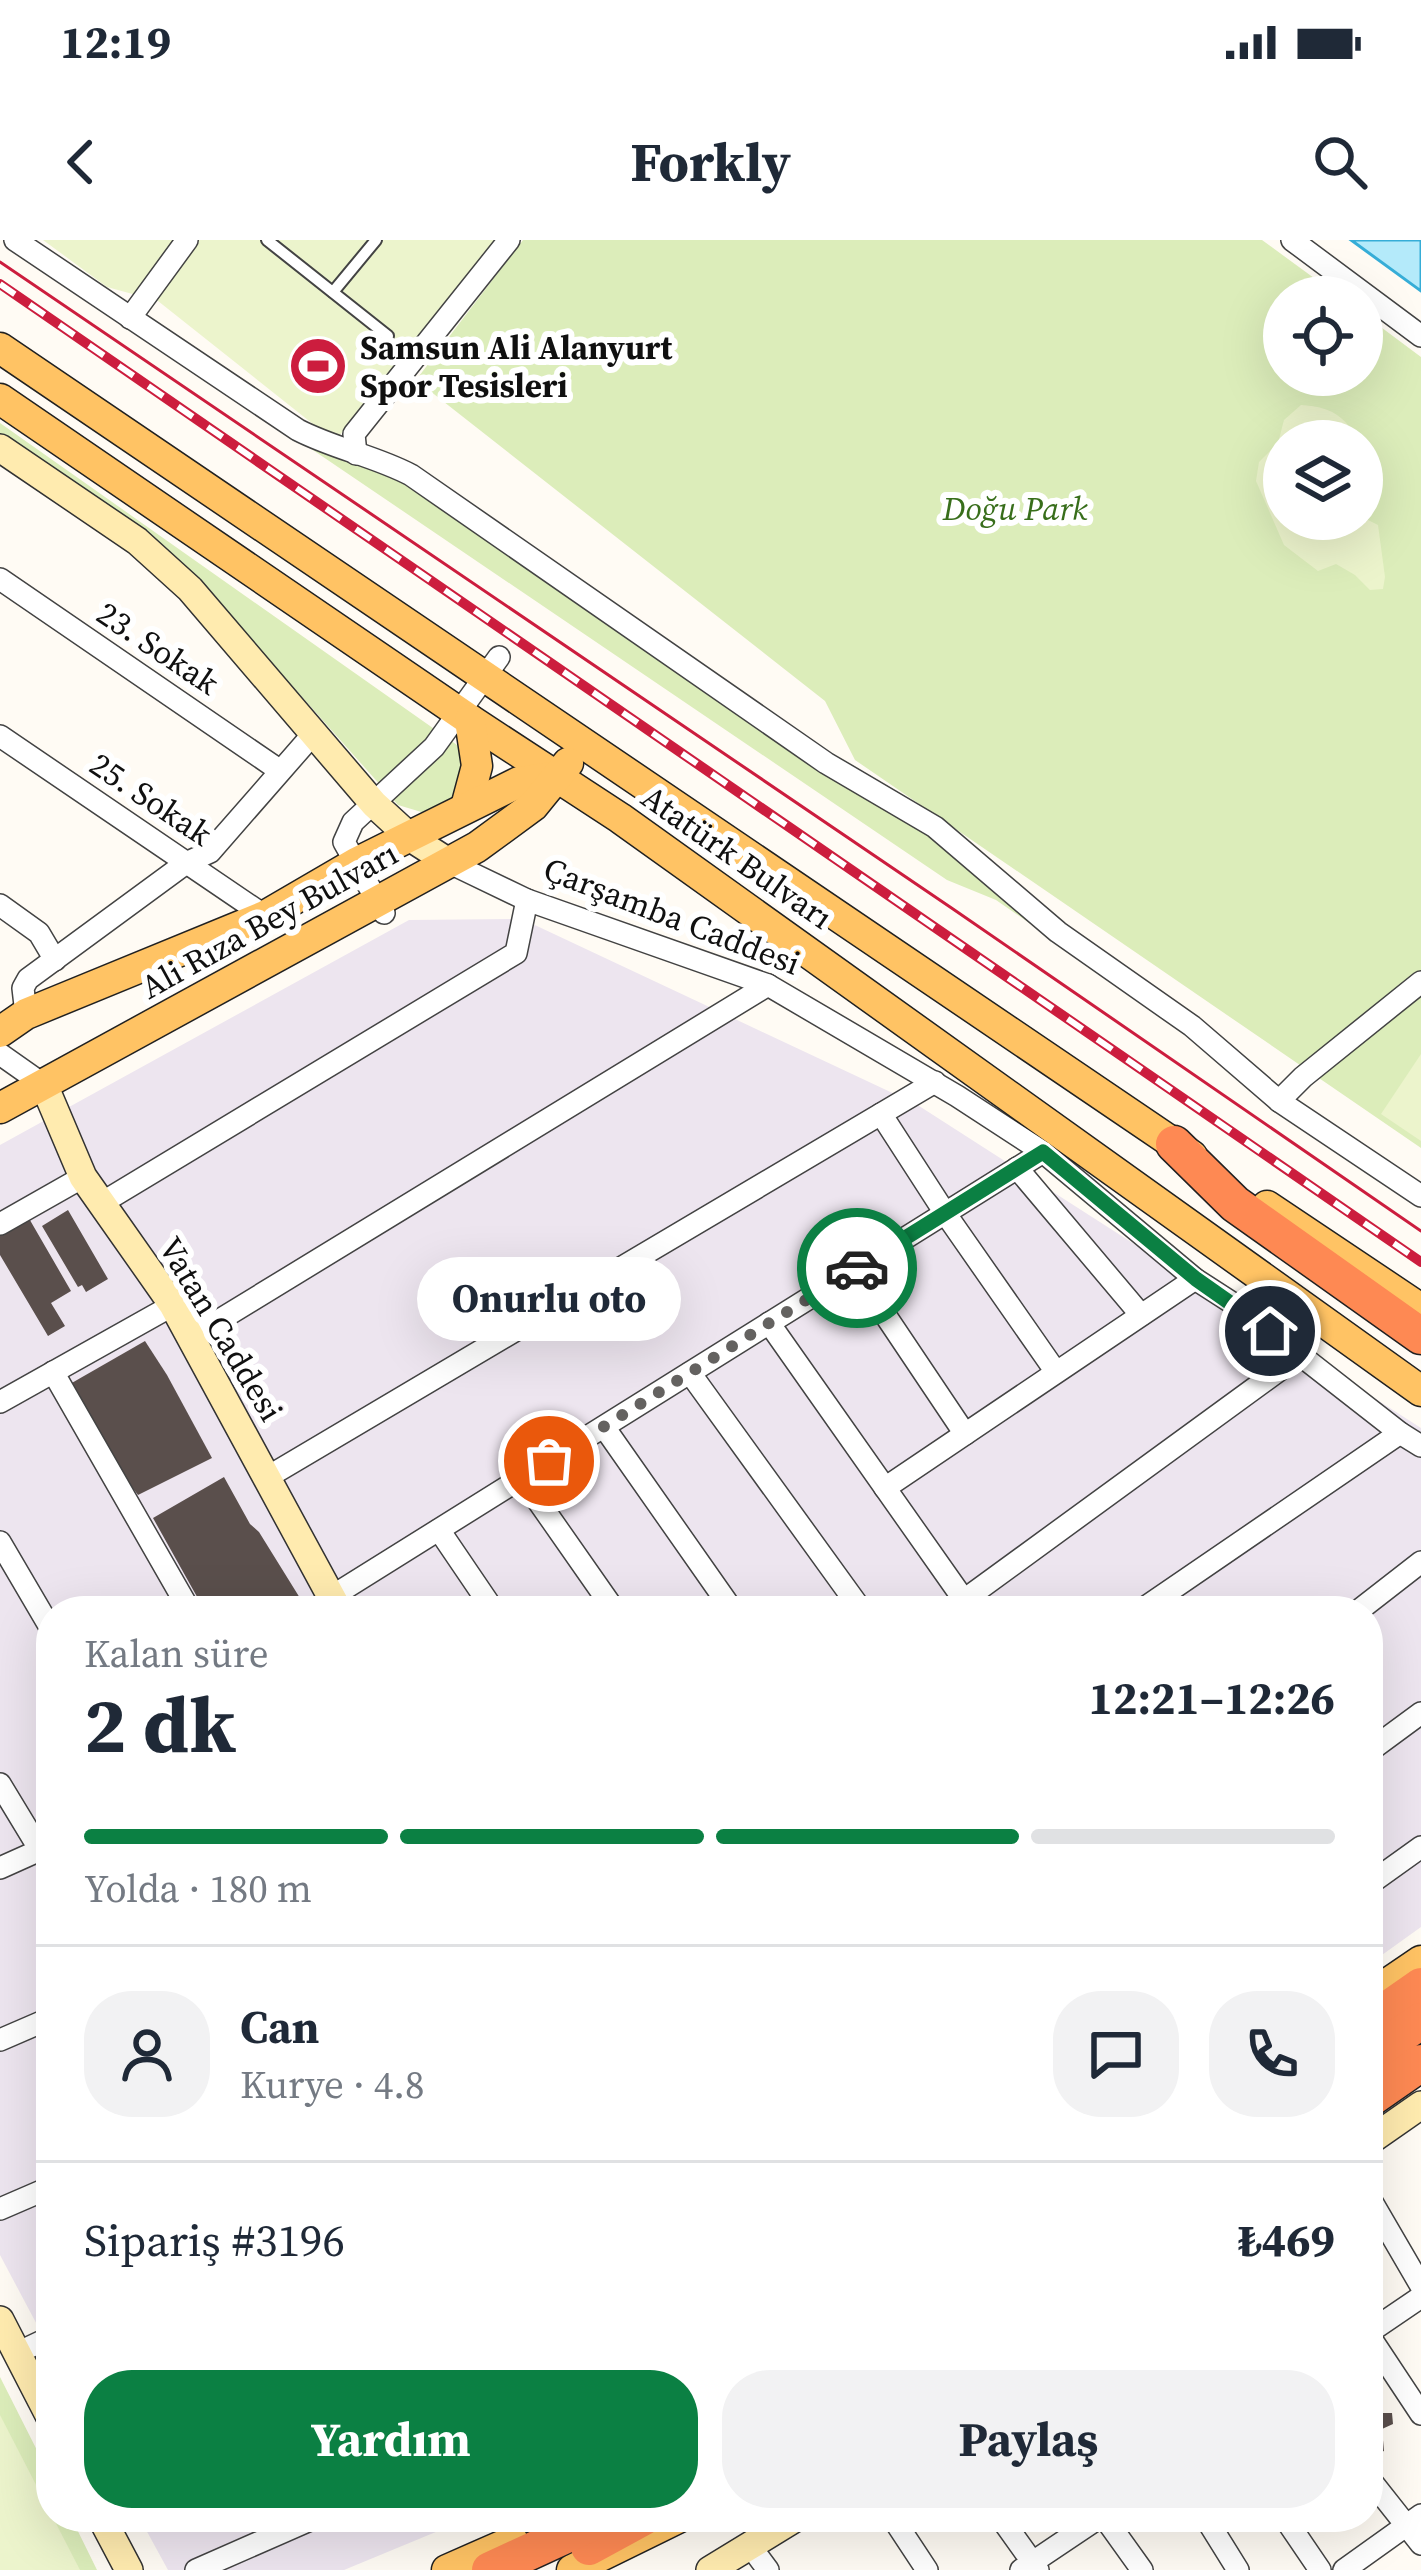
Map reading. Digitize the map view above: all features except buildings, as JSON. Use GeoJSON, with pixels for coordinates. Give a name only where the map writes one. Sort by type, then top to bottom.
{"type":"FeatureCollection","features":[{"type":"Feature","properties":{"kind":"highway"},"geometry":{"type":"LineString","coordinates":[[1174,1144],[1235,1204],[1421,1336]]}},
{"type":"Feature","properties":{"kind":"highway"},"geometry":{"type":"LineString","coordinates":[[1383,2013],[1421,1986]]}},
{"type":"Feature","properties":{"kind":"highway"},"geometry":{"type":"LineString","coordinates":[[1383,2047],[1421,2021]]}},
{"type":"Feature","properties":{"kind":"highway"},"geometry":{"type":"LineString","coordinates":[[1383,2090],[1421,2063]]}},
{"type":"Feature","properties":{"kind":"highway"},"geometry":{"type":"LineString","coordinates":[[490,2570],[572,2532]]}},
{"type":"Feature","properties":{"kind":"highway"},"geometry":{"type":"LineString","coordinates":[[536,2570],[616,2532]]}},
{"type":"Feature","properties":{"kind":"main road","name":"Atatürk Bulvarı"},"geometry":{"type":"LineString","coordinates":[[0,348],[491,667],[584,745],[1421,1309]]}},
{"type":"Feature","properties":{"kind":"main road","name":"Atatürk Bulvarı"},"geometry":{"type":"LineString","coordinates":[[0,399],[557,776],[1421,1390]]}},
{"type":"Feature","properties":{"kind":"main road","name":"Çarşamba Caddesi"},"geometry":{"type":"LineString","coordinates":[[0,448],[137,541],[190,589],[374,804],[411,838],[449,863]]}},
{"type":"Feature","properties":{"kind":"main road"},"geometry":{"type":"LineString","coordinates":[[465,716],[477,766],[466,807]]}},
{"type":"Feature","properties":{"kind":"main road","name":"Ali Rıza Bey Bulvarı"},"geometry":{"type":"LineString","coordinates":[[16,1094],[381,907],[505,828],[532,806],[584,745]]}},
{"type":"Feature","properties":{"kind":"main road","name":"Ali Rıza Bey Bulvarı"},"geometry":{"type":"LineString","coordinates":[[0,1033],[26,1014],[265,916],[356,863],[519,782],[557,776]]}},
{"type":"Feature","properties":{"kind":"main road","name":"Vatan Caddesi"},"geometry":{"type":"LineString","coordinates":[[16,1094],[78,1168],[173,1306],[331,1596]]}},
{"type":"Feature","properties":{"kind":"main road"},"geometry":{"type":"LineString","coordinates":[[1383,1987],[1421,1960]]}},
{"type":"Feature","properties":{"kind":"main road"},"geometry":{"type":"LineString","coordinates":[[1383,2069],[1421,2047]]}},
{"type":"Feature","properties":{"kind":"main road"},"geometry":{"type":"LineString","coordinates":[[1383,2132],[1421,2105]]}},
{"type":"Feature","properties":{"kind":"main road"},"geometry":{"type":"LineString","coordinates":[[0,2320],[36,2391]]}},
{"type":"Feature","properties":{"kind":"main road"},"geometry":{"type":"LineString","coordinates":[[109,2532],[129,2570]]}},
{"type":"Feature","properties":{"kind":"main road"},"geometry":{"type":"LineString","coordinates":[[447,2570],[534,2532]]}},
{"type":"Feature","properties":{"kind":"main road"},"geometry":{"type":"LineString","coordinates":[[572,2570],[649,2532]]}},
{"type":"Feature","properties":{"kind":"main road"},"geometry":{"type":"LineString","coordinates":[[710,2570],[773,2532]]}},
{"type":"Feature","properties":{"kind":"street"},"geometry":{"type":"LineString","coordinates":[[16,240],[298,430],[411,476],[826,763],[935,827],[1058,932],[1192,1026],[1279,1101],[1421,1196]]}},
{"type":"Feature","properties":{"kind":"street"},"geometry":{"type":"LineString","coordinates":[[130,318],[187,240]]}},
{"type":"Feature","properties":{"kind":"street"},"geometry":{"type":"LineString","coordinates":[[1292,240],[1421,336]]}},
{"type":"Feature","properties":{"kind":"street"},"geometry":{"type":"LineString","coordinates":[[356,454],[354,434],[506,241]]}},
{"type":"Feature","properties":{"kind":"street","name":"23. Sokak"},"geometry":{"type":"LineString","coordinates":[[0,580],[279,770]]}},
{"type":"Feature","properties":{"kind":"street"},"geometry":{"type":"LineString","coordinates":[[381,907],[344,842],[353,822],[465,716],[491,667]]}},
{"type":"Feature","properties":{"kind":"street"},"geometry":{"type":"LineString","coordinates":[[26,1014],[23,988],[28,980],[186,863],[210,852],[314,733]]}},
{"type":"Feature","properties":{"kind":"street","name":"25. Sokak"},"geometry":{"type":"LineString","coordinates":[[0,736],[265,916]]}},
{"type":"Feature","properties":{"kind":"street","name":"Çarşamba Caddesi"},"geometry":{"type":"LineString","coordinates":[[449,863],[527,901],[768,985],[935,1082],[1043,1152],[1196,1279],[1421,1446]]}},
{"type":"Feature","properties":{"kind":"street"},"geometry":{"type":"LineString","coordinates":[[100,1204],[516,953],[527,901]]}},
{"type":"Feature","properties":{"kind":"street"},"geometry":{"type":"LineString","coordinates":[[0,905],[39,933],[55,960]]}},
{"type":"Feature","properties":{"kind":"street"},"geometry":{"type":"LineString","coordinates":[[1279,1101],[1421,982]]}},
{"type":"Feature","properties":{"kind":"street"},"geometry":{"type":"LineString","coordinates":[[190,1338],[768,985]]}},
{"type":"Feature","properties":{"kind":"street"},"geometry":{"type":"LineString","coordinates":[[0,1054],[16,1094]]}},
{"type":"Feature","properties":{"kind":"street"},"geometry":{"type":"LineString","coordinates":[[266,1478],[935,1082]]}},
{"type":"Feature","properties":{"kind":"street"},"geometry":{"type":"LineString","coordinates":[[881,1114],[1056,1372]]}},
{"type":"Feature","properties":{"kind":"street"},"geometry":{"type":"LineString","coordinates":[[346,1596],[440,1530],[1043,1152]]}},
{"type":"Feature","properties":{"kind":"street"},"geometry":{"type":"LineString","coordinates":[[0,1224],[78,1168]]}},
{"type":"Feature","properties":{"kind":"street"},"geometry":{"type":"LineString","coordinates":[[1017,1168],[1141,1315]]}},
{"type":"Feature","properties":{"kind":"street"},"geometry":{"type":"LineString","coordinates":[[855,1270],[965,1434]]}},
{"type":"Feature","properties":{"kind":"street"},"geometry":{"type":"LineString","coordinates":[[885,1488],[1196,1279]]}},
{"type":"Feature","properties":{"kind":"street"},"geometry":{"type":"LineString","coordinates":[[0,1402],[173,1306]]}},
{"type":"Feature","properties":{"kind":"street"},"geometry":{"type":"LineString","coordinates":[[770,1323],[885,1488],[951,1596]]}},
{"type":"Feature","properties":{"kind":"street"},"geometry":{"type":"LineString","coordinates":[[971,1596],[1300,1355]]}},
{"type":"Feature","properties":{"kind":"street"},"geometry":{"type":"LineString","coordinates":[[53,1372],[181,1596]]}},
{"type":"Feature","properties":{"kind":"street"},"geometry":{"type":"LineString","coordinates":[[690,1373],[851,1596]]}},
{"type":"Feature","properties":{"kind":"street"},"geometry":{"type":"LineString","coordinates":[[604,1427],[722,1596]]}},
{"type":"Feature","properties":{"kind":"street"},"geometry":{"type":"LineString","coordinates":[[1162,1596],[1400,1433]]}},
{"type":"Feature","properties":{"kind":"street"},"geometry":{"type":"LineString","coordinates":[[522,1478],[605,1596]]}},
{"type":"Feature","properties":{"kind":"street"},"geometry":{"type":"LineString","coordinates":[[440,1530],[484,1596]]}},
{"type":"Feature","properties":{"kind":"street"},"geometry":{"type":"LineString","coordinates":[[0,1542],[36,1603]]}},
{"type":"Feature","properties":{"kind":"street"},"geometry":{"type":"LineString","coordinates":[[1377,1596],[1421,1562]]}},
{"type":"Feature","properties":{"kind":"street"},"geometry":{"type":"LineString","coordinates":[[1383,1741],[1421,1713]]}},
{"type":"Feature","properties":{"kind":"street"},"geometry":{"type":"LineString","coordinates":[[0,1784],[36,1833]]}},
{"type":"Feature","properties":{"kind":"street"},"geometry":{"type":"LineString","coordinates":[[1383,1874],[1421,1846]]}},
{"type":"Feature","properties":{"kind":"street"},"geometry":{"type":"LineString","coordinates":[[0,1868],[36,1852]]}},
{"type":"Feature","properties":{"kind":"street"},"geometry":{"type":"LineString","coordinates":[[0,2040],[36,2024]]}},
{"type":"Feature","properties":{"kind":"street"},"geometry":{"type":"LineString","coordinates":[[0,2209],[36,2193]]}},
{"type":"Feature","properties":{"kind":"street"},"geometry":{"type":"LineString","coordinates":[[1383,2221],[1421,2286]]}},
{"type":"Feature","properties":{"kind":"street"},"geometry":{"type":"LineString","coordinates":[[1383,2324],[1421,2297]]}},
{"type":"Feature","properties":{"kind":"street"},"geometry":{"type":"LineString","coordinates":[[16,2353],[36,2344]]}},
{"type":"Feature","properties":{"kind":"street"},"geometry":{"type":"LineString","coordinates":[[1383,2357],[1421,2414]]}},
{"type":"Feature","properties":{"kind":"street"},"geometry":{"type":"LineString","coordinates":[[1383,2491],[1414,2520],[1421,2544]]}},
{"type":"Feature","properties":{"kind":"street"},"geometry":{"type":"LineString","coordinates":[[1344,2570],[1414,2520]]}},
{"type":"Feature","properties":{"kind":"street"},"geometry":{"type":"LineString","coordinates":[[196,2570],[283,2532]]}},
{"type":"Feature","properties":{"kind":"street"},"geometry":{"type":"LineString","coordinates":[[902,2532],[928,2570]]}},
{"type":"Feature","properties":{"kind":"street"},"geometry":{"type":"LineString","coordinates":[[1009,2532],[1031,2567],[1080,2532]]}},
{"type":"Feature","properties":{"kind":"street"},"geometry":{"type":"LineString","coordinates":[[1113,2532],[1142,2570]]}},
{"type":"Feature","properties":{"kind":"street"},"geometry":{"type":"LineString","coordinates":[[1214,2532],[1238,2570]]}},
{"type":"Feature","properties":{"kind":"street"},"geometry":{"type":"LineString","coordinates":[[1295,2532],[1320,2570]]}},
{"type":"Feature","properties":{"kind":"street"},"geometry":{"type":"LineString","coordinates":[[751,2546],[768,2570]]}},
{"type":"Feature","properties":{"kind":"lane"},"geometry":{"type":"LineString","coordinates":[[267,240],[388,336]]}},
{"type":"Feature","properties":{"kind":"lane"},"geometry":{"type":"LineString","coordinates":[[333,292],[376,240]]}},
{"type":"Feature","properties":{"kind":"shaded area"},"geometry":{"type":"Polygon","coordinates":[[[522,919],[916,1104],[1421,1428],[1421,1927],[1383,1954],[1383,1596],[36,1596],[36,2323],[0,2255],[0,1145],[409,920],[522,919]]]}},
{"type":"Feature","properties":{"kind":"shaded area"},"geometry":{"type":"Polygon","coordinates":[[[147,2532],[436,2532],[344,2570],[168,2570],[147,2532]]]}},
{"type":"Feature","properties":{"kind":"green space","name":"Samsun Ali Alanyurt Spor Tesisleri"},"geometry":{"type":"Polygon","coordinates":[[[43,240],[499,240],[339,436],[323,432],[158,301],[107,287],[43,240]]]}},
{"type":"Feature","properties":{"kind":"green space","name":"Doğu Park"},"geometry":{"type":"Polygon","coordinates":[[[523,240],[1262,240],[1311,276],[1263,276],[1263,396],[1383,396],[1383,329],[1421,357],[1421,1148],[855,760],[825,701],[416,380],[523,240]]]}},
{"type":"Feature","properties":{"kind":"green space"},"geometry":{"type":"Polygon","coordinates":[[[1301,405],[1321,408],[1343,420],[1284,420],[1301,405]]]}},
{"type":"Feature","properties":{"kind":"green space"},"geometry":{"type":"Polygon","coordinates":[[[0,423],[457,745],[465,761],[456,795],[428,814],[398,805],[183,563],[0,436],[0,423]]]}},
{"type":"Feature","properties":{"kind":"green space"},"geometry":{"type":"Polygon","coordinates":[[[307,446],[406,483],[931,835],[1035,927],[996,900],[947,880],[307,446]]]}},
{"type":"Feature","properties":{"kind":"green space"},"geometry":{"type":"Polygon","coordinates":[[[1263,458],[1263,497],[1256,481],[1263,458]]]}},
{"type":"Feature","properties":{"kind":"green space"},"geometry":{"type":"Polygon","coordinates":[[[1282,540],[1380,540],[1383,589],[1370,590],[1336,564],[1318,571],[1282,540]]]}},
{"type":"Feature","properties":{"kind":"green space"},"geometry":{"type":"Polygon","coordinates":[[[1421,1054],[1421,1141],[1381,1114],[1421,1054]]]}},
{"type":"Feature","properties":{"kind":"green space"},"geometry":{"type":"Polygon","coordinates":[[[0,2377],[36,2448],[36,2532],[78,2532],[97,2570],[0,2570],[0,2377]]]}},
{"type":"Feature","properties":{"kind":"green space"},"geometry":{"type":"Polygon","coordinates":[[[0,2415],[36,2485],[36,2532],[60,2532],[80,2570],[0,2570],[0,2415]]]}},
{"type":"Feature","properties":{"kind":"water"},"geometry":{"type":"Polygon","coordinates":[[[1351,240],[1421,240],[1421,291],[1351,240]]]}},
{"type":"Feature","properties":{"kind":"tram line"},"geometry":{"type":"LineString","coordinates":[[0,262],[1421,1231]]}},
{"type":"Feature","properties":{"kind":"railway"},"geometry":{"type":"LineString","coordinates":[[0,284],[1421,1262]]}},
{"type":"Feature","properties":{"kind":"way so far"},"geometry":{"type":"LineString","coordinates":[[549,1461],[857,1268]]}},
{"type":"Feature","properties":{"kind":"place","name":"Samsun Ali Alanyurt Spor Tesisleri"},"geometry":{"type":"Point","coordinates":[318,366]}},
{"type":"Feature","properties":{"kind":"place","name":"Onurlu oto"},"geometry":{"type":"Point","coordinates":[549,1461]}},
{"type":"Feature","properties":{"kind":"route"},"geometry":{"type":"LineString","coordinates":[[857,1268],[1043,1152],[1196,1279],[1270,1331]]}}]}
